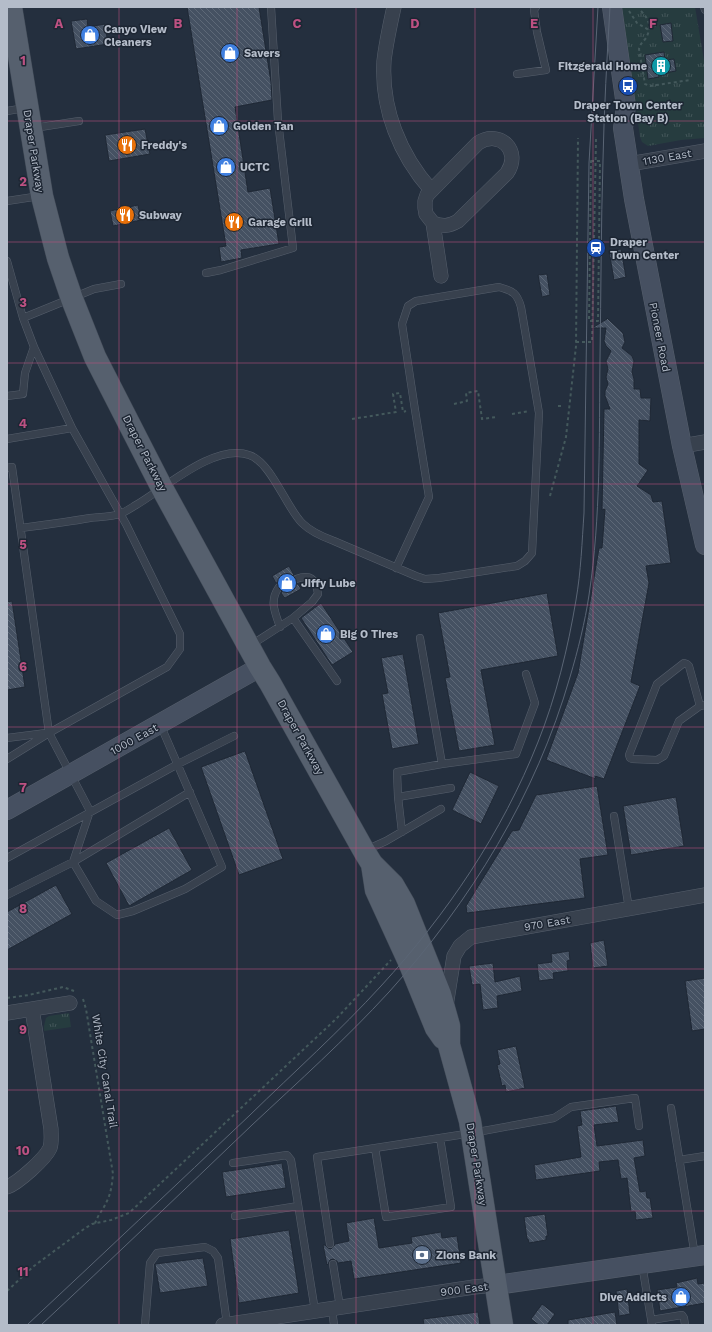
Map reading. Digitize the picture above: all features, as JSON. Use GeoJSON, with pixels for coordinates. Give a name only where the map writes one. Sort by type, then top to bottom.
{"type":"FeatureCollection","features":[{"type":"Feature","properties":{"kind":"main road","name":"Draper Parkway"},"geometry":{"type":"LineString","coordinates":[[11,7],[17,109],[30,129],[42,196],[58,258],[72,299],[95,357],[162,488],[250,646],[260,667],[368,858],[393,885],[404,904],[440,994],[449,1026],[449,1045],[470,1121],[502,1325]]}},
{"type":"Feature","properties":{"kind":"main road","name":"Draper Parkway"},"geometry":{"type":"LineString","coordinates":[[368,858],[376,890],[409,962],[436,1028],[449,1045]]}},
{"type":"Feature","properties":{"kind":"street"},"geometry":{"type":"LineString","coordinates":[[394,7],[386,41],[384,62],[388,106],[393,126],[408,160],[431,190]]}},
{"type":"Feature","properties":{"kind":"street","name":"Pioneer Road"},"geometry":{"type":"LineString","coordinates":[[599,7],[614,110],[623,128],[647,268],[682,446],[705,545]]}},
{"type":"Feature","properties":{"kind":"street","name":"Pioneer Road"},"geometry":{"type":"LineString","coordinates":[[612,7],[626,106],[623,128]]}},
{"type":"Feature","properties":{"kind":"street"},"geometry":{"type":"LineString","coordinates":[[433,223],[444,226],[458,221],[507,173],[511,167],[513,159],[511,151],[506,144],[500,140],[492,138],[485,139],[478,143],[427,195],[425,201],[426,214],[433,223],[441,276]]}},
{"type":"Feature","properties":{"kind":"street","name":"1130 East"},"geometry":{"type":"LineString","coordinates":[[629,164],[705,151]]}},
{"type":"Feature","properties":{"kind":"street"},"geometry":{"type":"LineString","coordinates":[[682,446],[705,442]]}},
{"type":"Feature","properties":{"kind":"street","name":"1000 East"},"geometry":{"type":"LineString","coordinates":[[7,810],[260,667]]}},
{"type":"Feature","properties":{"kind":"street","name":"970 East"},"geometry":{"type":"LineString","coordinates":[[445,1012],[454,956],[466,940],[476,935],[705,896]]}},
{"type":"Feature","properties":{"kind":"street"},"geometry":{"type":"LineString","coordinates":[[7,1013],[32,1009],[75,997]]}},
{"type":"Feature","properties":{"kind":"street"},"geometry":{"type":"LineString","coordinates":[[7,1187],[19,1180],[44,1156],[50,1147],[51,1142],[51,1129],[32,1009]]}},
{"type":"Feature","properties":{"kind":"street","name":"900 East"},"geometry":{"type":"LineString","coordinates":[[229,1325],[474,1287],[700,1255]]}},
{"type":"Feature","properties":{"kind":"lane"},"geometry":{"type":"LineString","coordinates":[[206,273],[221,270],[293,248],[278,121],[271,7]]}},
{"type":"Feature","properties":{"kind":"lane"},"geometry":{"type":"LineString","coordinates":[[517,74],[546,70],[537,32],[534,10],[536,7]]}},
{"type":"Feature","properties":{"kind":"lane"},"geometry":{"type":"LineString","coordinates":[[30,129],[79,120]]}},
{"type":"Feature","properties":{"kind":"lane"},"geometry":{"type":"LineString","coordinates":[[7,201],[42,196]]}},
{"type":"Feature","properties":{"kind":"lane"},"geometry":{"type":"LineString","coordinates":[[7,261],[23,318],[34,347],[72,428],[120,514],[180,634],[180,649],[167,667],[49,733],[7,759]]}},
{"type":"Feature","properties":{"kind":"lane"},"geometry":{"type":"LineString","coordinates":[[23,318],[94,290],[121,284]]}},
{"type":"Feature","properties":{"kind":"lane"},"geometry":{"type":"LineString","coordinates":[[21,528],[120,514],[142,502],[182,474],[214,458],[226,454],[239,453],[250,455],[266,469],[303,524],[322,537],[396,568],[425,579],[517,566],[526,561],[532,553],[539,413],[521,307],[516,294],[511,290],[499,287],[416,301],[408,306],[402,324],[414,410],[429,497],[396,568]]}},
{"type":"Feature","properties":{"kind":"lane"},"geometry":{"type":"LineString","coordinates":[[7,396],[23,394],[25,373],[34,347]]}},
{"type":"Feature","properties":{"kind":"lane"},"geometry":{"type":"LineString","coordinates":[[7,439],[72,428]]}},
{"type":"Feature","properties":{"kind":"lane"},"geometry":{"type":"LineString","coordinates":[[7,468],[12,467],[49,733],[90,811],[73,862],[96,901],[117,915],[133,911],[185,889],[222,867],[160,724]]}},
{"type":"Feature","properties":{"kind":"lane"},"geometry":{"type":"LineString","coordinates":[[250,646],[305,609],[318,594],[317,586],[311,578],[304,576],[296,579]]}},
{"type":"Feature","properties":{"kind":"lane"},"geometry":{"type":"LineString","coordinates":[[278,587],[274,594],[273,606],[280,627]]}},
{"type":"Feature","properties":{"kind":"lane"},"geometry":{"type":"LineString","coordinates":[[293,618],[337,681]]}},
{"type":"Feature","properties":{"kind":"lane"},"geometry":{"type":"LineString","coordinates":[[420,638],[442,764]]}},
{"type":"Feature","properties":{"kind":"lane"},"geometry":{"type":"LineString","coordinates":[[684,664],[689,666],[702,706],[678,721],[664,756],[657,760],[630,758],[629,755],[657,684],[684,664]]}},
{"type":"Feature","properties":{"kind":"lane"},"geometry":{"type":"LineString","coordinates":[[402,832],[397,772],[516,754],[535,703],[526,674]]}},
{"type":"Feature","properties":{"kind":"lane"},"geometry":{"type":"LineString","coordinates":[[7,738],[49,733]]}},
{"type":"Feature","properties":{"kind":"lane"},"geometry":{"type":"LineString","coordinates":[[7,858],[90,811],[234,736]]}},
{"type":"Feature","properties":{"kind":"lane"},"geometry":{"type":"LineString","coordinates":[[398,797],[451,788]]}},
{"type":"Feature","properties":{"kind":"lane"},"geometry":{"type":"LineString","coordinates":[[7,895],[73,862],[190,792]]}},
{"type":"Feature","properties":{"kind":"lane"},"geometry":{"type":"LineString","coordinates":[[368,858],[386,841],[441,810]]}},
{"type":"Feature","properties":{"kind":"lane"},"geometry":{"type":"LineString","coordinates":[[614,816],[629,909]]}},
{"type":"Feature","properties":{"kind":"lane"},"geometry":{"type":"LineString","coordinates":[[330,1244],[317,1157],[472,1133],[554,1118],[571,1107],[635,1098],[639,1126]]}},
{"type":"Feature","properties":{"kind":"lane"},"geometry":{"type":"LineString","coordinates":[[671,1108],[679,1160],[700,1255]]}},
{"type":"Feature","properties":{"kind":"lane"},"geometry":{"type":"LineString","coordinates":[[375,1148],[386,1218],[451,1207],[440,1138]]}},
{"type":"Feature","properties":{"kind":"lane"},"geometry":{"type":"LineString","coordinates":[[233,1163],[287,1155],[291,1160],[315,1311]]}},
{"type":"Feature","properties":{"kind":"lane"},"geometry":{"type":"LineString","coordinates":[[679,1160],[705,1156]]}},
{"type":"Feature","properties":{"kind":"lane"},"geometry":{"type":"LineString","coordinates":[[235,1216],[298,1206]]}},
{"type":"Feature","properties":{"kind":"lane"},"geometry":{"type":"LineString","coordinates":[[145,1325],[150,1262],[156,1253],[205,1247],[214,1251],[218,1258],[229,1325]]}},
{"type":"Feature","properties":{"kind":"lane"},"geometry":{"type":"LineString","coordinates":[[333,1264],[336,1308],[334,1325]]}},
{"type":"Feature","properties":{"kind":"lane"},"geometry":{"type":"LineString","coordinates":[[642,1264],[651,1322],[682,1315],[685,1325]]}},
{"type":"Feature","properties":{"kind":"path"},"geometry":{"type":"LineString","coordinates":[[625,7],[637,23],[649,30]]}},
{"type":"Feature","properties":{"kind":"path"},"geometry":{"type":"LineString","coordinates":[[641,11],[650,24],[645,39],[640,45],[645,84],[650,86],[690,80]]}},
{"type":"Feature","properties":{"kind":"path"},"geometry":{"type":"LineString","coordinates":[[550,496],[566,437],[576,342],[578,138]]}},
{"type":"Feature","properties":{"kind":"path"},"geometry":{"type":"LineString","coordinates":[[576,342],[592,342],[596,139]]}},
{"type":"Feature","properties":{"kind":"path"},"geometry":{"type":"LineString","coordinates":[[591,161],[600,161],[598,321],[593,321],[589,321],[591,161]]}},
{"type":"Feature","properties":{"kind":"path"},"geometry":{"type":"LineString","coordinates":[[454,404],[467,401],[466,393],[478,391],[482,419],[496,417]]}},
{"type":"Feature","properties":{"kind":"path"},"geometry":{"type":"LineString","coordinates":[[352,419],[396,412],[393,394],[400,393],[403,412],[407,411]]}},
{"type":"Feature","properties":{"kind":"path"},"geometry":{"type":"LineString","coordinates":[[558,406],[564,406]]}},
{"type":"Feature","properties":{"kind":"path"},"geometry":{"type":"LineString","coordinates":[[512,414],[528,411]]}},
{"type":"Feature","properties":{"kind":"path"},"geometry":{"type":"LineString","coordinates":[[7,1291],[34,1266],[77,1233],[95,1224],[129,1213],[336,1019],[394,957]]}},
{"type":"Feature","properties":{"kind":"path"},"geometry":{"type":"LineString","coordinates":[[7,998],[29,995],[63,987],[75,997]]}},
{"type":"Feature","properties":{"kind":"path","name":"White City Canal Trail"},"geometry":{"type":"LineString","coordinates":[[75,997],[83,999],[86,1008],[113,1174],[109,1196],[95,1224]]}},
{"type":"Feature","properties":{"kind":"green space"},"geometry":{"type":"Polygon","coordinates":[[[622,7],[695,7],[705,66],[705,138],[681,140],[648,146],[642,142],[640,137],[622,7]]]}},
{"type":"Feature","properties":{"kind":"green space"},"geometry":{"type":"Polygon","coordinates":[[[69,1013],[71,1027],[44,1031],[46,1018],[49,1016],[69,1013]]]}},
{"type":"Feature","properties":{"kind":"building"},"geometry":{"type":"Polygon","coordinates":[[[187,7],[259,7],[271,82],[272,100],[235,107],[248,192],[270,188],[279,244],[241,250],[242,258],[221,262],[219,247],[226,246],[187,7]]]}},
{"type":"Feature","properties":{"kind":"building","name":"Canyo View Cleaners"},"geometry":{"type":"Polygon","coordinates":[[[87,19],[88,27],[105,24],[108,44],[76,49],[71,21],[87,19]]]}},
{"type":"Feature","properties":{"kind":"building"},"geometry":{"type":"Polygon","coordinates":[[[671,23],[673,41],[663,42],[660,25],[671,23]]]}},
{"type":"Feature","properties":{"kind":"building","name":"Fitzgerald Home"},"geometry":{"type":"Polygon","coordinates":[[[664,52],[665,60],[674,59],[676,71],[658,74],[659,77],[648,79],[645,55],[664,52]]]}},
{"type":"Feature","properties":{"kind":"building","name":"Freddy's"},"geometry":{"type":"Polygon","coordinates":[[[145,129],[150,154],[109,161],[105,135],[145,129]]]}},
{"type":"Feature","properties":{"kind":"building","name":"Subway"},"geometry":{"type":"Polygon","coordinates":[[[138,205],[141,220],[113,226],[110,211],[138,205]]]}},
{"type":"Feature","properties":{"kind":"building"},"geometry":{"type":"Polygon","coordinates":[[[621,249],[626,277],[614,280],[609,251],[621,249]]]}},
{"type":"Feature","properties":{"kind":"building"},"geometry":{"type":"Polygon","coordinates":[[[547,274],[550,295],[542,297],[538,275],[547,274]]]}},
{"type":"Feature","properties":{"kind":"building"},"geometry":{"type":"Polygon","coordinates":[[[607,318],[623,333],[625,342],[622,348],[632,356],[634,361],[632,372],[634,389],[640,389],[641,398],[651,398],[650,421],[639,420],[639,464],[648,470],[637,486],[651,495],[653,502],[662,501],[671,563],[646,566],[649,583],[631,682],[640,686],[604,779],[595,776],[596,779],[546,760],[578,673],[599,548],[602,548],[605,509],[602,510],[604,409],[610,409],[605,396],[605,391],[608,384],[606,377],[608,369],[606,361],[611,351],[606,346],[604,341],[606,328],[592,328],[607,318]]]}},
{"type":"Feature","properties":{"kind":"building","name":"Jiffy Lube"},"geometry":{"type":"Polygon","coordinates":[[[289,566],[294,575],[291,577],[291,581],[294,584],[298,584],[301,589],[285,598],[281,593],[284,587],[283,584],[279,582],[276,583],[272,576],[289,566]]]}},
{"type":"Feature","properties":{"kind":"building"},"geometry":{"type":"Polygon","coordinates":[[[547,593],[558,656],[481,670],[495,745],[459,751],[445,678],[450,677],[438,613],[547,593]]]}},
{"type":"Feature","properties":{"kind":"building"},"geometry":{"type":"Polygon","coordinates":[[[12,601],[25,687],[7,690],[7,602],[12,601]]]}},
{"type":"Feature","properties":{"kind":"building","name":"Big O Tires"},"geometry":{"type":"Polygon","coordinates":[[[321,603],[353,652],[332,665],[301,618],[321,603]]]}},
{"type":"Feature","properties":{"kind":"building"},"geometry":{"type":"Polygon","coordinates":[[[403,654],[419,744],[392,749],[382,694],[388,693],[381,658],[403,654]]]}},
{"type":"Feature","properties":{"kind":"building"},"geometry":{"type":"Polygon","coordinates":[[[245,751],[283,859],[239,875],[201,767],[245,751]]]}},
{"type":"Feature","properties":{"kind":"building"},"geometry":{"type":"Polygon","coordinates":[[[470,772],[499,786],[481,824],[452,810],[470,772]]]}},
{"type":"Feature","properties":{"kind":"building"},"geometry":{"type":"Polygon","coordinates":[[[597,786],[608,855],[580,859],[585,898],[467,913],[466,906],[512,831],[519,830],[536,795],[597,786]]]}},
{"type":"Feature","properties":{"kind":"building"},"geometry":{"type":"Polygon","coordinates":[[[676,797],[684,846],[631,855],[623,806],[676,797]]]}},
{"type":"Feature","properties":{"kind":"building"},"geometry":{"type":"Polygon","coordinates":[[[169,828],[192,870],[129,906],[106,863],[169,828]]]}},
{"type":"Feature","properties":{"kind":"building"},"geometry":{"type":"Polygon","coordinates":[[[56,885],[72,914],[7,950],[7,912],[56,885]]]}},
{"type":"Feature","properties":{"kind":"building"},"geometry":{"type":"Polygon","coordinates":[[[604,940],[608,966],[593,968],[590,943],[604,940]]]}},
{"type":"Feature","properties":{"kind":"building"},"geometry":{"type":"Polygon","coordinates":[[[569,951],[570,960],[567,961],[568,971],[553,973],[554,979],[539,981],[537,964],[552,962],[551,954],[569,951]]]}},
{"type":"Feature","properties":{"kind":"building"},"geometry":{"type":"Polygon","coordinates":[[[493,963],[495,982],[520,976],[522,991],[497,996],[498,1008],[483,1010],[480,984],[472,985],[469,966],[493,963]]]}},
{"type":"Feature","properties":{"kind":"building"},"geometry":{"type":"Polygon","coordinates":[[[705,978],[705,1029],[692,1031],[685,981],[705,978]]]}},
{"type":"Feature","properties":{"kind":"building"},"geometry":{"type":"Polygon","coordinates":[[[516,1046],[525,1088],[506,1092],[505,1085],[502,1086],[497,1065],[500,1064],[497,1050],[516,1046]]]}},
{"type":"Feature","properties":{"kind":"building"},"geometry":{"type":"Polygon","coordinates":[[[616,1106],[619,1122],[594,1125],[597,1146],[643,1140],[645,1156],[634,1158],[640,1192],[646,1191],[647,1198],[650,1198],[653,1218],[636,1220],[635,1211],[631,1212],[627,1178],[621,1179],[618,1160],[599,1162],[600,1171],[536,1180],[534,1165],[581,1157],[577,1126],[582,1125],[580,1111],[616,1106]]]}},
{"type":"Feature","properties":{"kind":"building"},"geometry":{"type":"Polygon","coordinates":[[[282,1163],[286,1188],[226,1197],[222,1172],[282,1163]]]}},
{"type":"Feature","properties":{"kind":"building"},"geometry":{"type":"Polygon","coordinates":[[[545,1214],[548,1236],[546,1236],[546,1240],[529,1243],[527,1239],[524,1217],[545,1214]]]}},
{"type":"Feature","properties":{"kind":"building"},"geometry":{"type":"Polygon","coordinates":[[[374,1218],[379,1248],[412,1243],[411,1237],[441,1232],[442,1238],[457,1236],[461,1263],[354,1279],[351,1261],[338,1263],[333,1259],[330,1260],[327,1265],[323,1245],[331,1249],[335,1244],[349,1241],[346,1223],[374,1218]]]}},
{"type":"Feature","properties":{"kind":"building"},"geometry":{"type":"Polygon","coordinates":[[[289,1230],[299,1293],[239,1303],[230,1239],[289,1230]]]}},
{"type":"Feature","properties":{"kind":"building"},"geometry":{"type":"Polygon","coordinates":[[[203,1258],[208,1286],[160,1293],[155,1264],[203,1258]]]}},
{"type":"Feature","properties":{"kind":"building","name":"Dive Addicts"},"geometry":{"type":"Polygon","coordinates":[[[697,1278],[698,1284],[705,1283],[705,1303],[660,1311],[657,1290],[677,1287],[676,1283],[697,1278]]]}},
{"type":"Feature","properties":{"kind":"building"},"geometry":{"type":"Polygon","coordinates":[[[627,1289],[630,1314],[619,1316],[616,1291],[627,1289]]]}},
{"type":"Feature","properties":{"kind":"building"},"geometry":{"type":"Polygon","coordinates":[[[542,1304],[555,1314],[547,1325],[539,1325],[531,1319],[542,1304]]]}},
{"type":"Feature","properties":{"kind":"building"},"geometry":{"type":"Polygon","coordinates":[[[478,1312],[480,1325],[424,1325],[423,1319],[478,1312]]]}},
{"type":"Feature","properties":{"kind":"building"},"geometry":{"type":"Polygon","coordinates":[[[615,1312],[617,1325],[568,1325],[568,1320],[615,1312]]]}},
{"type":"Feature","properties":{"kind":"tram line"},"geometry":{"type":"LineString","coordinates":[[27,1325],[317,1051],[381,986],[428,930],[471,871],[508,808],[524,776],[538,742],[561,672],[578,589],[584,513],[589,163],[598,7]]}},
{"type":"Feature","properties":{"kind":"tram line"},"geometry":{"type":"LineString","coordinates":[[41,1325],[322,1060],[389,992],[447,921],[498,845],[539,763],[556,721],[576,657],[589,595],[596,536],[599,477],[602,185],[610,7]]}},
{"type":"Feature","properties":{"kind":"place","name":"Canyo View Cleaners"},"geometry":{"type":"Point","coordinates":[90,35]}},
{"type":"Feature","properties":{"kind":"place","name":"Savers"},"geometry":{"type":"Point","coordinates":[230,53]}},
{"type":"Feature","properties":{"kind":"place","name":"Fitzgerald Home"},"geometry":{"type":"Point","coordinates":[661,66]}},
{"type":"Feature","properties":{"kind":"place","name":"Draper Town Center Station (Bay B)"},"geometry":{"type":"Point","coordinates":[628,86]}},
{"type":"Feature","properties":{"kind":"place","name":"Golden Tan"},"geometry":{"type":"Point","coordinates":[219,126]}},
{"type":"Feature","properties":{"kind":"place","name":"Freddy's"},"geometry":{"type":"Point","coordinates":[127,145]}},
{"type":"Feature","properties":{"kind":"place","name":"UCTC"},"geometry":{"type":"Point","coordinates":[226,167]}},
{"type":"Feature","properties":{"kind":"place","name":"Subway"},"geometry":{"type":"Point","coordinates":[125,215]}},
{"type":"Feature","properties":{"kind":"place","name":"Garage Grill"},"geometry":{"type":"Point","coordinates":[234,222]}},
{"type":"Feature","properties":{"kind":"place","name":"Draper Town Center"},"geometry":{"type":"Point","coordinates":[596,248]}},
{"type":"Feature","properties":{"kind":"place","name":"Jiffy Lube"},"geometry":{"type":"Point","coordinates":[287,583]}},
{"type":"Feature","properties":{"kind":"place","name":"Big O Tires"},"geometry":{"type":"Point","coordinates":[326,634]}},
{"type":"Feature","properties":{"kind":"place","name":"Zions Bank"},"geometry":{"type":"Point","coordinates":[422,1255]}},
{"type":"Feature","properties":{"kind":"place","name":"Dive Addicts"},"geometry":{"type":"Point","coordinates":[681,1297]}}]}
